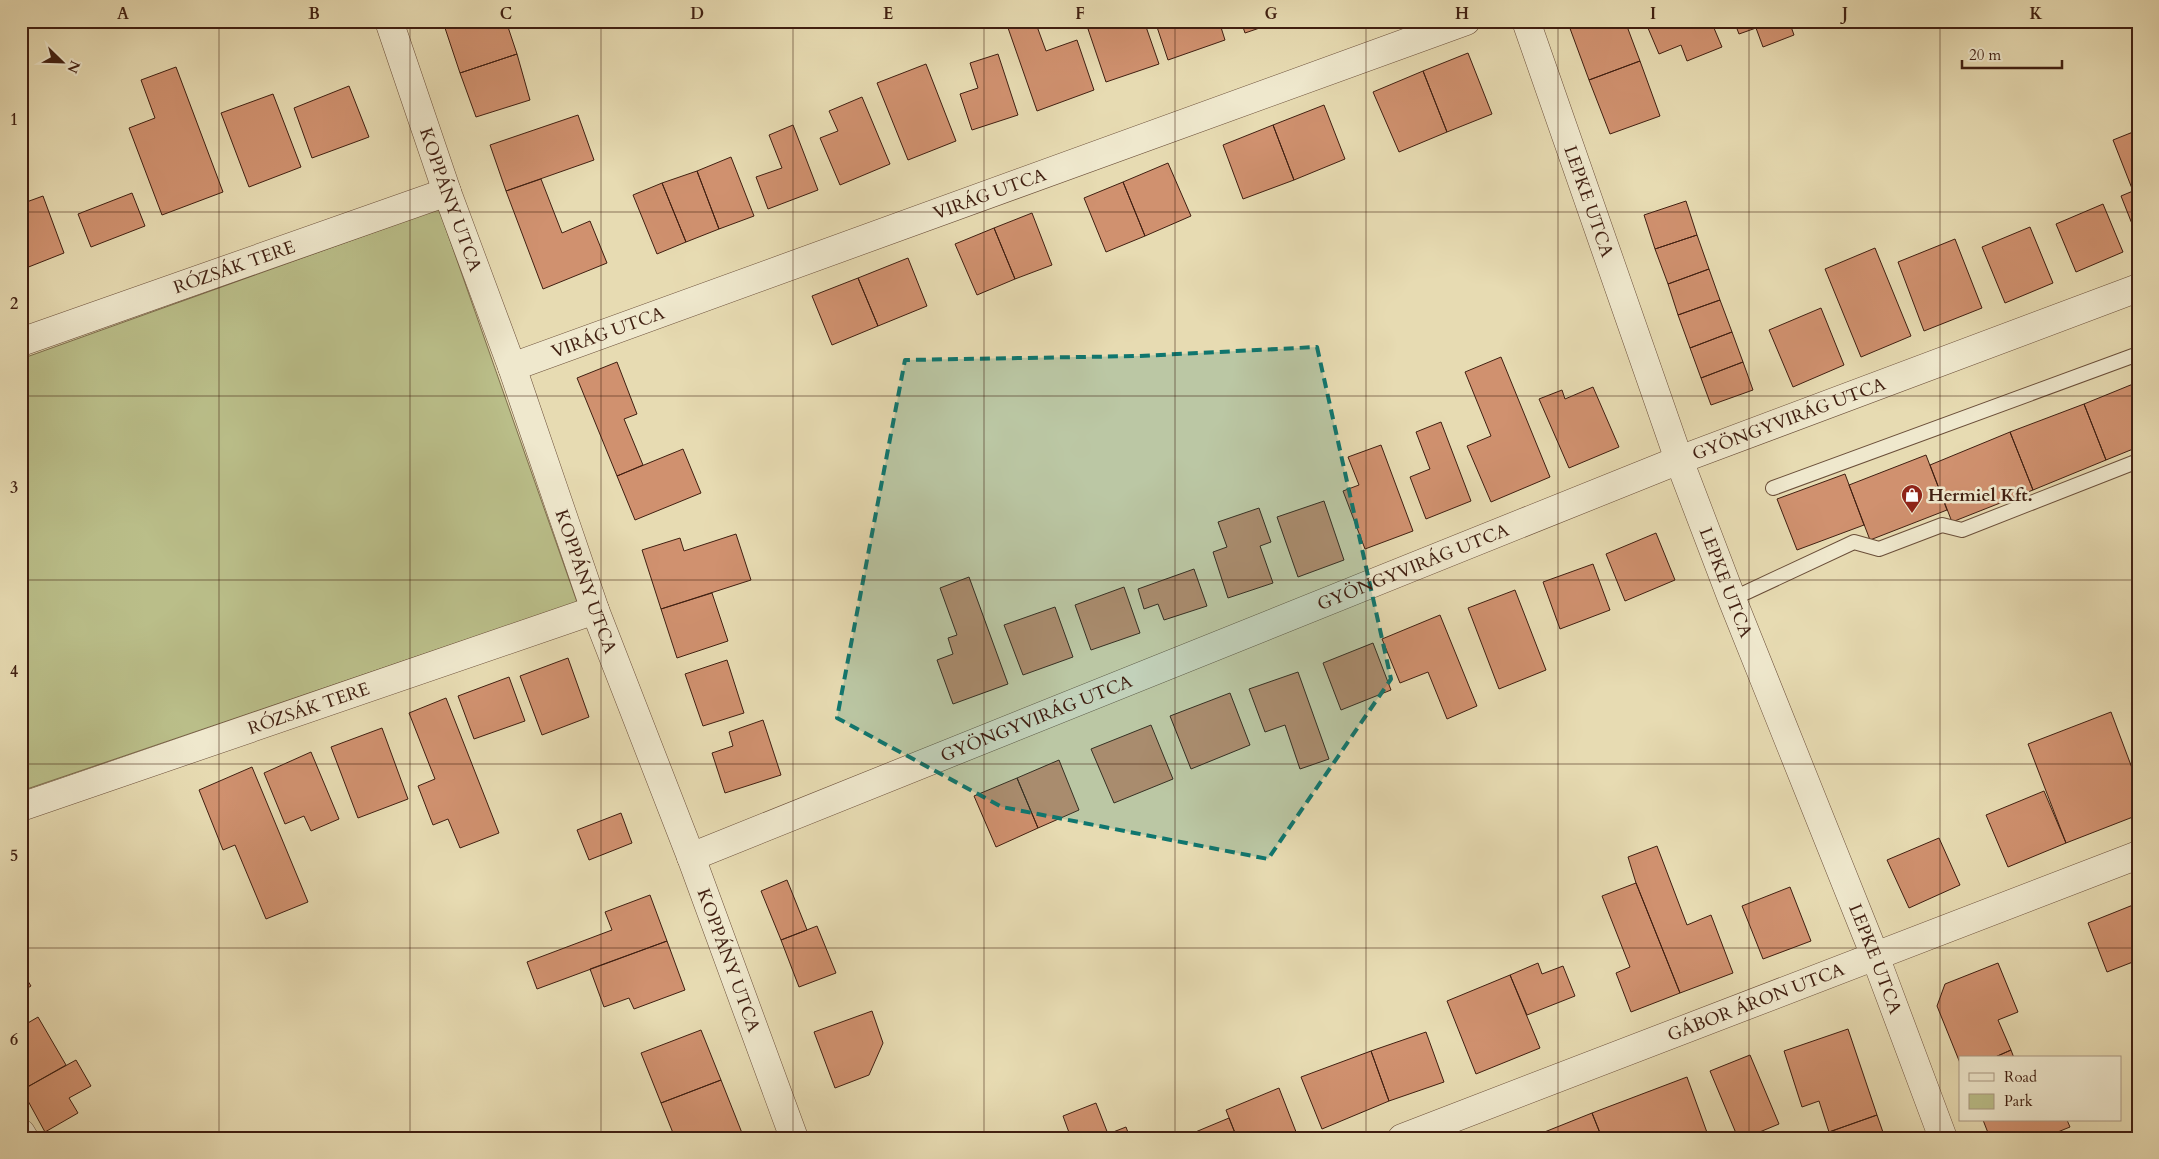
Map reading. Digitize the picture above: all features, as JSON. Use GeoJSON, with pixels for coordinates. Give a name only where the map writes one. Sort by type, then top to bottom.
{"type":"FeatureCollection","features":[{"type":"Feature","properties":{"kind":"street","name":"KOPPÁNY UTCA"},"geometry":{"type":"LineString","coordinates":[[389,21],[447,192],[512,367],[595,610],[691,857],[794,1138]]}},
{"type":"Feature","properties":{"kind":"street","name":"VIRÁG UTCA"},"geometry":{"type":"LineString","coordinates":[[512,367],[1466,21]]}},
{"type":"Feature","properties":{"kind":"street","name":"LEPKE UTCA"},"geometry":{"type":"LineString","coordinates":[[1526,21],[1679,460],[1732,599],[1874,956],[1943,1138]]}},
{"type":"Feature","properties":{"kind":"street","name":"RÓZSÁK TERE"},"geometry":{"type":"LineString","coordinates":[[21,342],[447,192]]}},
{"type":"Feature","properties":{"kind":"street","name":"GYÖNGYVIRÁG UTCA"},"geometry":{"type":"LineString","coordinates":[[691,857],[1679,460],[2138,288]]}},
{"type":"Feature","properties":{"kind":"street","name":"RÓZSÁK TERE"},"geometry":{"type":"LineString","coordinates":[[21,807],[595,610]]}},
{"type":"Feature","properties":{"kind":"street","name":"GÁBOR ÁRON UTCA"},"geometry":{"type":"LineString","coordinates":[[1402,1138],[2138,855]]}},
{"type":"Feature","properties":{"kind":"street"},"geometry":{"type":"LineString","coordinates":[[21,1133],[24,1138]]}},
{"type":"Feature","properties":{"kind":"lane"},"geometry":{"type":"LineString","coordinates":[[1772,488],[2138,354]]}},
{"type":"Feature","properties":{"kind":"lane"},"geometry":{"type":"LineString","coordinates":[[1732,599],[1854,542],[1879,549],[1942,525],[1962,530],[2138,460]]}},
{"type":"Feature","properties":{"kind":"highlighted area"},"geometry":{"type":"Polygon","coordinates":[[[1317,347],[1391,679],[1268,859],[1002,807],[837,718],[905,360],[1139,356],[1317,347]]]}},
{"type":"Feature","properties":{"kind":"green space"},"geometry":{"type":"Polygon","coordinates":[[[439,209],[577,602],[21,791],[21,359],[439,209]]]}},
{"type":"Feature","properties":{"kind":"building"},"geometry":{"type":"Polygon","coordinates":[[[506,21],[517,54],[460,73],[443,22],[506,21]]]}},
{"type":"Feature","properties":{"kind":"building"},"geometry":{"type":"Polygon","coordinates":[[[1019,21],[1035,21],[1046,51],[1077,40],[1094,90],[1037,111],[1007,25],[1019,21]]]}},
{"type":"Feature","properties":{"kind":"building"},"geometry":{"type":"Polygon","coordinates":[[[1104,21],[1144,21],[1159,64],[1106,82],[1088,29],[1104,21]]]}},
{"type":"Feature","properties":{"kind":"building"},"geometry":{"type":"Polygon","coordinates":[[[1155,21],[1219,21],[1225,40],[1168,60],[1155,21]]]}},
{"type":"Feature","properties":{"kind":"building"},"geometry":{"type":"Polygon","coordinates":[[[1241,21],[1280,21],[1245,33],[1241,21]]]}},
{"type":"Feature","properties":{"kind":"building"},"geometry":{"type":"Polygon","coordinates":[[[1574,21],[1625,21],[1640,61],[1589,80],[1568,23],[1574,21]]]}},
{"type":"Feature","properties":{"kind":"building"},"geometry":{"type":"Polygon","coordinates":[[[1645,21],[1711,21],[1722,47],[1687,61],[1681,45],[1659,54],[1645,21]]]}},
{"type":"Feature","properties":{"kind":"building"},"geometry":{"type":"Polygon","coordinates":[[[1734,21],[1789,21],[1794,35],[1763,47],[1756,28],[1739,34],[1734,21]]]}},
{"type":"Feature","properties":{"kind":"building"},"geometry":{"type":"Polygon","coordinates":[[[1468,53],[1492,114],[1447,132],[1423,71],[1468,53]]]}},
{"type":"Feature","properties":{"kind":"building"},"geometry":{"type":"Polygon","coordinates":[[[517,54],[530,100],[476,117],[460,73],[517,54]]]}},
{"type":"Feature","properties":{"kind":"building"},"geometry":{"type":"Polygon","coordinates":[[[998,54],[1018,115],[972,130],[960,94],[978,88],[970,63],[998,54]]]}},
{"type":"Feature","properties":{"kind":"building"},"geometry":{"type":"Polygon","coordinates":[[[1640,61],[1660,116],[1610,134],[1589,80],[1640,61]]]}},
{"type":"Feature","properties":{"kind":"building"},"geometry":{"type":"Polygon","coordinates":[[[926,64],[956,141],[908,160],[877,83],[926,64]]]}},
{"type":"Feature","properties":{"kind":"building"},"geometry":{"type":"Polygon","coordinates":[[[176,67],[223,192],[162,215],[129,128],[155,118],[141,80],[176,67]]]}},
{"type":"Feature","properties":{"kind":"building"},"geometry":{"type":"Polygon","coordinates":[[[1423,71],[1447,132],[1399,152],[1373,92],[1423,71]]]}},
{"type":"Feature","properties":{"kind":"building"},"geometry":{"type":"Polygon","coordinates":[[[349,86],[369,137],[312,158],[294,108],[349,86]]]}},
{"type":"Feature","properties":{"kind":"building"},"geometry":{"type":"Polygon","coordinates":[[[273,94],[301,167],[249,187],[221,113],[273,94]]]}},
{"type":"Feature","properties":{"kind":"building"},"geometry":{"type":"Polygon","coordinates":[[[862,97],[890,164],[840,185],[820,138],[838,131],[829,111],[862,97]]]}},
{"type":"Feature","properties":{"kind":"building"},"geometry":{"type":"Polygon","coordinates":[[[1324,105],[1345,159],[1294,180],[1273,125],[1324,105]]]}},
{"type":"Feature","properties":{"kind":"building"},"geometry":{"type":"Polygon","coordinates":[[[578,115],[594,160],[506,191],[490,145],[578,115]]]}},
{"type":"Feature","properties":{"kind":"building"},"geometry":{"type":"Polygon","coordinates":[[[793,125],[818,190],[768,209],[756,177],[782,168],[769,135],[793,125]]]}},
{"type":"Feature","properties":{"kind":"building"},"geometry":{"type":"Polygon","coordinates":[[[1273,125],[1294,180],[1243,199],[1223,145],[1273,125]]]}},
{"type":"Feature","properties":{"kind":"building"},"geometry":{"type":"Polygon","coordinates":[[[2138,130],[2138,239],[2121,196],[2133,191],[2113,140],[2138,130]]]}},
{"type":"Feature","properties":{"kind":"building"},"geometry":{"type":"Polygon","coordinates":[[[731,157],[754,216],[719,229],[697,171],[731,157]]]}},
{"type":"Feature","properties":{"kind":"building"},"geometry":{"type":"Polygon","coordinates":[[[1168,163],[1191,216],[1145,236],[1123,182],[1168,163]]]}},
{"type":"Feature","properties":{"kind":"building"},"geometry":{"type":"Polygon","coordinates":[[[697,171],[719,229],[686,242],[662,183],[697,171]]]}},
{"type":"Feature","properties":{"kind":"building"},"geometry":{"type":"Polygon","coordinates":[[[541,179],[562,233],[590,221],[607,263],[543,289],[506,191],[541,179]]]}},
{"type":"Feature","properties":{"kind":"building"},"geometry":{"type":"Polygon","coordinates":[[[1123,182],[1145,236],[1106,252],[1084,198],[1123,182]]]}},
{"type":"Feature","properties":{"kind":"building"},"geometry":{"type":"Polygon","coordinates":[[[662,183],[686,242],[657,254],[633,195],[662,183]]]}},
{"type":"Feature","properties":{"kind":"building"},"geometry":{"type":"Polygon","coordinates":[[[132,193],[145,226],[91,247],[78,214],[132,193]]]}},
{"type":"Feature","properties":{"kind":"building"},"geometry":{"type":"Polygon","coordinates":[[[43,196],[64,253],[21,270],[21,204],[43,196]]]}},
{"type":"Feature","properties":{"kind":"building"},"geometry":{"type":"Polygon","coordinates":[[[1686,201],[1697,235],[1655,249],[1644,215],[1686,201]]]}},
{"type":"Feature","properties":{"kind":"building"},"geometry":{"type":"Polygon","coordinates":[[[2103,204],[2123,252],[2076,272],[2056,224],[2103,204]]]}},
{"type":"Feature","properties":{"kind":"building"},"geometry":{"type":"Polygon","coordinates":[[[1032,213],[1052,265],[1015,279],[994,228],[1032,213]]]}},
{"type":"Feature","properties":{"kind":"building"},"geometry":{"type":"Polygon","coordinates":[[[2030,227],[2053,283],[2005,303],[1982,247],[2030,227]]]}},
{"type":"Feature","properties":{"kind":"building"},"geometry":{"type":"Polygon","coordinates":[[[994,228],[1015,279],[977,295],[955,244],[994,228]]]}},
{"type":"Feature","properties":{"kind":"building"},"geometry":{"type":"Polygon","coordinates":[[[1697,235],[1709,269],[1668,284],[1655,249],[1697,235]]]}},
{"type":"Feature","properties":{"kind":"building"},"geometry":{"type":"Polygon","coordinates":[[[1955,239],[1982,308],[1924,331],[1898,262],[1955,239]]]}},
{"type":"Feature","properties":{"kind":"building"},"geometry":{"type":"Polygon","coordinates":[[[1875,248],[1911,336],[1861,357],[1825,269],[1875,248]]]}},
{"type":"Feature","properties":{"kind":"building"},"geometry":{"type":"Polygon","coordinates":[[[908,258],[927,306],[878,326],[858,278],[908,258]]]}},
{"type":"Feature","properties":{"kind":"building"},"geometry":{"type":"Polygon","coordinates":[[[1709,269],[1720,300],[1678,315],[1668,284],[1709,269]]]}},
{"type":"Feature","properties":{"kind":"building"},"geometry":{"type":"Polygon","coordinates":[[[858,278],[878,326],[832,345],[812,296],[858,278]]]}},
{"type":"Feature","properties":{"kind":"building"},"geometry":{"type":"Polygon","coordinates":[[[1720,300],[1732,332],[1690,348],[1678,315],[1720,300]]]}},
{"type":"Feature","properties":{"kind":"building"},"geometry":{"type":"Polygon","coordinates":[[[1821,308],[1844,365],[1793,387],[1769,330],[1821,308]]]}},
{"type":"Feature","properties":{"kind":"building"},"geometry":{"type":"Polygon","coordinates":[[[1732,332],[1743,362],[1701,378],[1690,348],[1732,332]]]}},
{"type":"Feature","properties":{"kind":"building"},"geometry":{"type":"Polygon","coordinates":[[[1501,357],[1550,477],[1491,502],[1467,446],[1491,436],[1465,372],[1501,357]]]}},
{"type":"Feature","properties":{"kind":"building"},"geometry":{"type":"Polygon","coordinates":[[[617,362],[637,414],[624,419],[643,465],[617,476],[577,378],[617,362]]]}},
{"type":"Feature","properties":{"kind":"building"},"geometry":{"type":"Polygon","coordinates":[[[1743,362],[1753,390],[1711,405],[1701,378],[1743,362]]]}},
{"type":"Feature","properties":{"kind":"building"},"geometry":{"type":"Polygon","coordinates":[[[2138,382],[2138,447],[2106,460],[2084,404],[2138,382]]]}},
{"type":"Feature","properties":{"kind":"building"},"geometry":{"type":"Polygon","coordinates":[[[1593,387],[1619,447],[1569,468],[1539,399],[1562,390],[1565,399],[1593,387]]]}},
{"type":"Feature","properties":{"kind":"building"},"geometry":{"type":"Polygon","coordinates":[[[2084,404],[2106,460],[2033,490],[2010,432],[2084,404]]]}},
{"type":"Feature","properties":{"kind":"building"},"geometry":{"type":"Polygon","coordinates":[[[1441,422],[1471,501],[1426,519],[1410,477],[1430,469],[1416,432],[1441,422]]]}},
{"type":"Feature","properties":{"kind":"building"},"geometry":{"type":"Polygon","coordinates":[[[2010,432],[2033,490],[1952,522],[1930,465],[2010,432]]]}},
{"type":"Feature","properties":{"kind":"building"},"geometry":{"type":"Polygon","coordinates":[[[1381,445],[1413,531],[1365,549],[1343,491],[1359,485],[1348,457],[1381,445]]]}},
{"type":"Feature","properties":{"kind":"building"},"geometry":{"type":"Polygon","coordinates":[[[683,449],[701,493],[635,520],[617,476],[683,449]]]}},
{"type":"Feature","properties":{"kind":"building"},"geometry":{"type":"Polygon","coordinates":[[[1926,455],[1947,510],[1870,540],[1849,485],[1926,455]]]}},
{"type":"Feature","properties":{"kind":"building"},"geometry":{"type":"Polygon","coordinates":[[[1845,474],[1864,525],[1797,550],[1777,499],[1845,474]]]}},
{"type":"Feature","properties":{"kind":"building"},"geometry":{"type":"Polygon","coordinates":[[[1324,501],[1344,560],[1298,577],[1277,517],[1324,501]]]}},
{"type":"Feature","properties":{"kind":"building"},"geometry":{"type":"Polygon","coordinates":[[[1259,508],[1271,542],[1260,546],[1273,583],[1228,598],[1213,552],[1227,547],[1218,522],[1259,508]]]}},
{"type":"Feature","properties":{"kind":"building"},"geometry":{"type":"Polygon","coordinates":[[[1656,533],[1675,580],[1625,601],[1606,554],[1656,533]]]}},
{"type":"Feature","properties":{"kind":"building"},"geometry":{"type":"Polygon","coordinates":[[[736,534],[751,580],[661,609],[642,550],[680,538],[684,551],[736,534]]]}},
{"type":"Feature","properties":{"kind":"building"},"geometry":{"type":"Polygon","coordinates":[[[1593,564],[1610,610],[1560,629],[1543,582],[1593,564]]]}},
{"type":"Feature","properties":{"kind":"building"},"geometry":{"type":"Polygon","coordinates":[[[1194,569],[1207,606],[1164,620],[1158,604],[1144,609],[1138,589],[1194,569]]]}},
{"type":"Feature","properties":{"kind":"building"},"geometry":{"type":"Polygon","coordinates":[[[969,577],[1008,684],[953,704],[937,660],[953,654],[948,638],[957,635],[940,588],[969,577]]]}},
{"type":"Feature","properties":{"kind":"building"},"geometry":{"type":"Polygon","coordinates":[[[1124,587],[1140,633],[1091,650],[1075,605],[1124,587]]]}},
{"type":"Feature","properties":{"kind":"building"},"geometry":{"type":"Polygon","coordinates":[[[1515,590],[1546,670],[1499,689],[1468,608],[1515,590]]]}},
{"type":"Feature","properties":{"kind":"building"},"geometry":{"type":"Polygon","coordinates":[[[712,593],[728,641],[677,658],[661,609],[712,593]]]}},
{"type":"Feature","properties":{"kind":"building"},"geometry":{"type":"Polygon","coordinates":[[[1055,607],[1073,657],[1023,675],[1004,625],[1055,607]]]}},
{"type":"Feature","properties":{"kind":"building"},"geometry":{"type":"Polygon","coordinates":[[[1440,615],[1477,706],[1447,719],[1428,672],[1400,683],[1382,639],[1440,615]]]}},
{"type":"Feature","properties":{"kind":"building"},"geometry":{"type":"Polygon","coordinates":[[[1373,643],[1391,690],[1341,710],[1323,663],[1373,643]]]}},
{"type":"Feature","properties":{"kind":"building"},"geometry":{"type":"Polygon","coordinates":[[[568,658],[589,717],[542,735],[520,676],[568,658]]]}},
{"type":"Feature","properties":{"kind":"building"},"geometry":{"type":"Polygon","coordinates":[[[727,660],[744,713],[703,726],[685,674],[727,660]]]}},
{"type":"Feature","properties":{"kind":"building"},"geometry":{"type":"Polygon","coordinates":[[[1298,672],[1329,759],[1300,769],[1285,725],[1265,732],[1249,689],[1298,672]]]}},
{"type":"Feature","properties":{"kind":"building"},"geometry":{"type":"Polygon","coordinates":[[[509,677],[525,721],[474,739],[458,696],[509,677]]]}},
{"type":"Feature","properties":{"kind":"building"},"geometry":{"type":"Polygon","coordinates":[[[1230,693],[1250,745],[1191,769],[1170,716],[1230,693]]]}},
{"type":"Feature","properties":{"kind":"building"},"geometry":{"type":"Polygon","coordinates":[[[446,698],[499,833],[460,848],[448,819],[433,825],[418,786],[435,779],[409,713],[446,698]]]}},
{"type":"Feature","properties":{"kind":"building"},"geometry":{"type":"Polygon","coordinates":[[[2111,712],[2138,784],[2138,815],[2066,843],[2028,744],[2111,712]]]}},
{"type":"Feature","properties":{"kind":"building"},"geometry":{"type":"Polygon","coordinates":[[[763,720],[781,775],[725,793],[712,753],[733,746],[729,732],[763,720]]]}},
{"type":"Feature","properties":{"kind":"building"},"geometry":{"type":"Polygon","coordinates":[[[1151,725],[1173,779],[1114,803],[1091,749],[1151,725]]]}},
{"type":"Feature","properties":{"kind":"building"},"geometry":{"type":"Polygon","coordinates":[[[382,728],[408,799],[358,818],[331,747],[382,728]]]}},
{"type":"Feature","properties":{"kind":"building"},"geometry":{"type":"Polygon","coordinates":[[[311,752],[339,819],[311,831],[304,816],[285,824],[264,773],[311,752]]]}},
{"type":"Feature","properties":{"kind":"building"},"geometry":{"type":"Polygon","coordinates":[[[1059,760],[1079,810],[1038,828],[1017,778],[1059,760]]]}},
{"type":"Feature","properties":{"kind":"building"},"geometry":{"type":"Polygon","coordinates":[[[252,767],[308,902],[266,919],[235,845],[223,850],[199,790],[252,767]]]}},
{"type":"Feature","properties":{"kind":"building"},"geometry":{"type":"Polygon","coordinates":[[[1017,778],[1038,828],[996,847],[974,796],[1017,778]]]}},
{"type":"Feature","properties":{"kind":"building"},"geometry":{"type":"Polygon","coordinates":[[[2044,791],[2066,843],[2008,867],[1986,815],[2044,791]]]}},
{"type":"Feature","properties":{"kind":"building"},"geometry":{"type":"Polygon","coordinates":[[[621,813],[632,843],[589,860],[577,830],[621,813]]]}},
{"type":"Feature","properties":{"kind":"building"},"geometry":{"type":"Polygon","coordinates":[[[1939,838],[1960,885],[1909,908],[1887,860],[1939,838]]]}},
{"type":"Feature","properties":{"kind":"building"},"geometry":{"type":"Polygon","coordinates":[[[1657,846],[1687,925],[1711,915],[1733,973],[1680,993],[1636,883],[1628,857],[1657,846]]]}},
{"type":"Feature","properties":{"kind":"building"},"geometry":{"type":"Polygon","coordinates":[[[787,880],[807,930],[781,940],[761,891],[787,880]]]}},
{"type":"Feature","properties":{"kind":"building"},"geometry":{"type":"Polygon","coordinates":[[[1636,883],[1680,993],[1631,1012],[1616,973],[1630,967],[1602,896],[1636,883]]]}},
{"type":"Feature","properties":{"kind":"building"},"geometry":{"type":"Polygon","coordinates":[[[1790,887],[1811,941],[1763,959],[1742,906],[1790,887]]]}},
{"type":"Feature","properties":{"kind":"building"},"geometry":{"type":"Polygon","coordinates":[[[650,895],[667,941],[537,989],[527,962],[612,930],[605,912],[650,895]]]}},
{"type":"Feature","properties":{"kind":"building"},"geometry":{"type":"Polygon","coordinates":[[[2138,903],[2138,960],[2107,972],[2088,923],[2138,903]]]}},
{"type":"Feature","properties":{"kind":"building"},"geometry":{"type":"Polygon","coordinates":[[[817,926],[836,973],[799,987],[781,940],[817,926]]]}},
{"type":"Feature","properties":{"kind":"building"},"geometry":{"type":"Polygon","coordinates":[[[667,941],[685,990],[634,1009],[629,998],[604,1007],[590,969],[667,941]]]}},
{"type":"Feature","properties":{"kind":"building"},"geometry":{"type":"Polygon","coordinates":[[[1538,963],[1542,974],[1563,966],[1575,996],[1527,1015],[1510,975],[1538,963]]]}},
{"type":"Feature","properties":{"kind":"building"},"geometry":{"type":"Polygon","coordinates":[[[1998,963],[2018,1012],[1998,1020],[2011,1050],[1998,1056],[1959,1056],[1959,1061],[1937,1006],[1945,984],[1998,963]]]}},
{"type":"Feature","properties":{"kind":"building"},"geometry":{"type":"Polygon","coordinates":[[[21,970],[31,986],[21,992],[21,970]]]}},
{"type":"Feature","properties":{"kind":"building"},"geometry":{"type":"Polygon","coordinates":[[[1510,975],[1540,1048],[1476,1074],[1447,1001],[1510,975]]]}},
{"type":"Feature","properties":{"kind":"building"},"geometry":{"type":"Polygon","coordinates":[[[872,1011],[883,1043],[869,1075],[835,1088],[814,1032],[872,1011]]]}},
{"type":"Feature","properties":{"kind":"building"},"geometry":{"type":"Polygon","coordinates":[[[38,1017],[66,1065],[22,1090],[21,1027],[38,1017]]]}},
{"type":"Feature","properties":{"kind":"building"},"geometry":{"type":"Polygon","coordinates":[[[1848,1029],[1877,1115],[1829,1132],[1819,1101],[1802,1107],[1784,1051],[1848,1029]]]}},
{"type":"Feature","properties":{"kind":"building"},"geometry":{"type":"Polygon","coordinates":[[[701,1030],[721,1080],[661,1103],[641,1053],[701,1030]]]}},
{"type":"Feature","properties":{"kind":"building"},"geometry":{"type":"Polygon","coordinates":[[[1426,1032],[1444,1082],[1389,1101],[1371,1051],[1426,1032]]]}},
{"type":"Feature","properties":{"kind":"building"},"geometry":{"type":"Polygon","coordinates":[[[2011,1050],[2013,1056],[1998,1056],[2011,1050]]]}},
{"type":"Feature","properties":{"kind":"building"},"geometry":{"type":"Polygon","coordinates":[[[1371,1051],[1389,1101],[1322,1129],[1301,1077],[1371,1051]]]}},
{"type":"Feature","properties":{"kind":"building"},"geometry":{"type":"Polygon","coordinates":[[[1750,1055],[1779,1124],[1745,1138],[1738,1138],[1710,1071],[1750,1055]]]}},
{"type":"Feature","properties":{"kind":"building"},"geometry":{"type":"Polygon","coordinates":[[[76,1060],[91,1086],[69,1098],[78,1113],[45,1132],[22,1090],[76,1060]]]}},
{"type":"Feature","properties":{"kind":"building"},"geometry":{"type":"Polygon","coordinates":[[[1687,1077],[1709,1138],[1602,1138],[1592,1113],[1687,1077]]]}},
{"type":"Feature","properties":{"kind":"building"},"geometry":{"type":"Polygon","coordinates":[[[721,1080],[742,1133],[731,1138],[675,1138],[661,1103],[721,1080]]]}},
{"type":"Feature","properties":{"kind":"building"},"geometry":{"type":"Polygon","coordinates":[[[1279,1088],[1298,1137],[1237,1138],[1226,1110],[1279,1088]]]}},
{"type":"Feature","properties":{"kind":"building"},"geometry":{"type":"Polygon","coordinates":[[[1096,1103],[1108,1134],[1126,1127],[1130,1138],[1071,1138],[1063,1116],[1096,1103]]]}},
{"type":"Feature","properties":{"kind":"building"},"geometry":{"type":"Polygon","coordinates":[[[1592,1113],[1602,1138],[1544,1138],[1542,1133],[1592,1113]]]}},
{"type":"Feature","properties":{"kind":"building"},"geometry":{"type":"Polygon","coordinates":[[[1877,1115],[1885,1138],[1830,1138],[1829,1132],[1877,1115]]]}},
{"type":"Feature","properties":{"kind":"building"},"geometry":{"type":"Polygon","coordinates":[[[1229,1118],[1237,1138],[1181,1138],[1229,1118]]]}},
{"type":"Feature","properties":{"kind":"building"},"geometry":{"type":"Polygon","coordinates":[[[1984,1122],[2068,1122],[2070,1127],[2043,1138],[1990,1138],[1984,1122]]]}},
{"type":"Feature","properties":{"kind":"place","name":"Hermiel Kft."},"geometry":{"type":"Point","coordinates":[1912,514]}}]}
